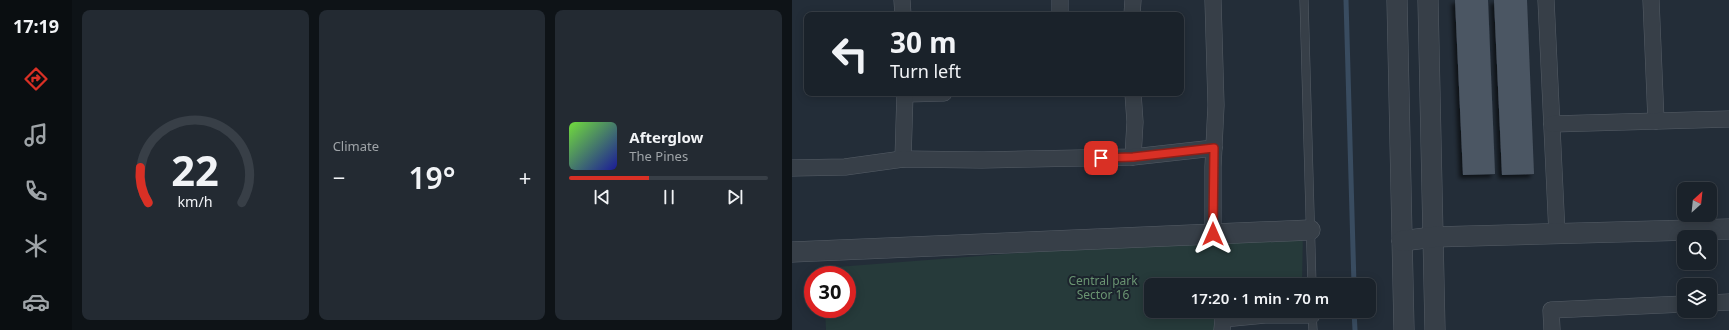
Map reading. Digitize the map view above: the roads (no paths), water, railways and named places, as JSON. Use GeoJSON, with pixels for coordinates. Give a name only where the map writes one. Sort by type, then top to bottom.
{"type":"FeatureCollection","features":[{"type":"Feature","properties":{"kind":"street"},"geometry":{"type":"LineString","coordinates":[[902,0],[903,12]]}},
{"type":"Feature","properties":{"kind":"street"},"geometry":{"type":"LineString","coordinates":[[1060,0],[1060,12]]}},
{"type":"Feature","properties":{"kind":"street"},"geometry":{"type":"LineString","coordinates":[[1132,12],[1133,0]]}},
{"type":"Feature","properties":{"kind":"street"},"geometry":{"type":"LineString","coordinates":[[1213,0],[1216,106],[1213,234]]}},
{"type":"Feature","properties":{"kind":"street"},"geometry":{"type":"LineString","coordinates":[[1397,0],[1404,330]]}},
{"type":"Feature","properties":{"kind":"street"},"geometry":{"type":"LineString","coordinates":[[1428,0],[1435,330]]}},
{"type":"Feature","properties":{"kind":"street"},"geometry":{"type":"LineString","coordinates":[[1546,0],[1556,234]]}},
{"type":"Feature","properties":{"kind":"street"},"geometry":{"type":"LineString","coordinates":[[1652,0],[1656,121]]}},
{"type":"Feature","properties":{"kind":"street"},"geometry":{"type":"LineString","coordinates":[[903,160],[905,96]]}},
{"type":"Feature","properties":{"kind":"street"},"geometry":{"type":"LineString","coordinates":[[1133,96],[1135,122],[1133,157]]}},
{"type":"Feature","properties":{"kind":"street"},"geometry":{"type":"LineString","coordinates":[[1552,124],[1729,119]]}},
{"type":"Feature","properties":{"kind":"street"},"geometry":{"type":"LineString","coordinates":[[792,168],[845,167],[903,160],[1133,157],[1214,148]]}},
{"type":"Feature","properties":{"kind":"street"},"geometry":{"type":"LineString","coordinates":[[1402,241],[1433,237],[1729,229]]}},
{"type":"Feature","properties":{"kind":"street"},"geometry":{"type":"LineString","coordinates":[[792,252],[1310,230]]}},
{"type":"Feature","properties":{"kind":"street"},"geometry":{"type":"LineString","coordinates":[[1717,303],[1729,302]]}},
{"type":"Feature","properties":{"kind":"street"},"geometry":{"type":"LineString","coordinates":[[1552,330],[1551,310],[1677,304]]}},
{"type":"Feature","properties":{"kind":"street"},"geometry":{"type":"LineString","coordinates":[[1222,330],[1223,318],[1265,315],[1312,319]]}},
{"type":"Feature","properties":{"kind":"lane"},"geometry":{"type":"LineString","coordinates":[[1304,0],[1312,278]]}},
{"type":"Feature","properties":{"kind":"waterway"},"geometry":{"type":"LineString","coordinates":[[1346,0],[1354,278]]}},
{"type":"Feature","properties":{"kind":"waterway"},"geometry":{"type":"LineString","coordinates":[[1354,318],[1355,330]]}},
{"type":"Feature","properties":{"kind":"park label","name":"Central park Sector 16"},"geometry":{"type":"Point","coordinates":[1103,288]}}]}
